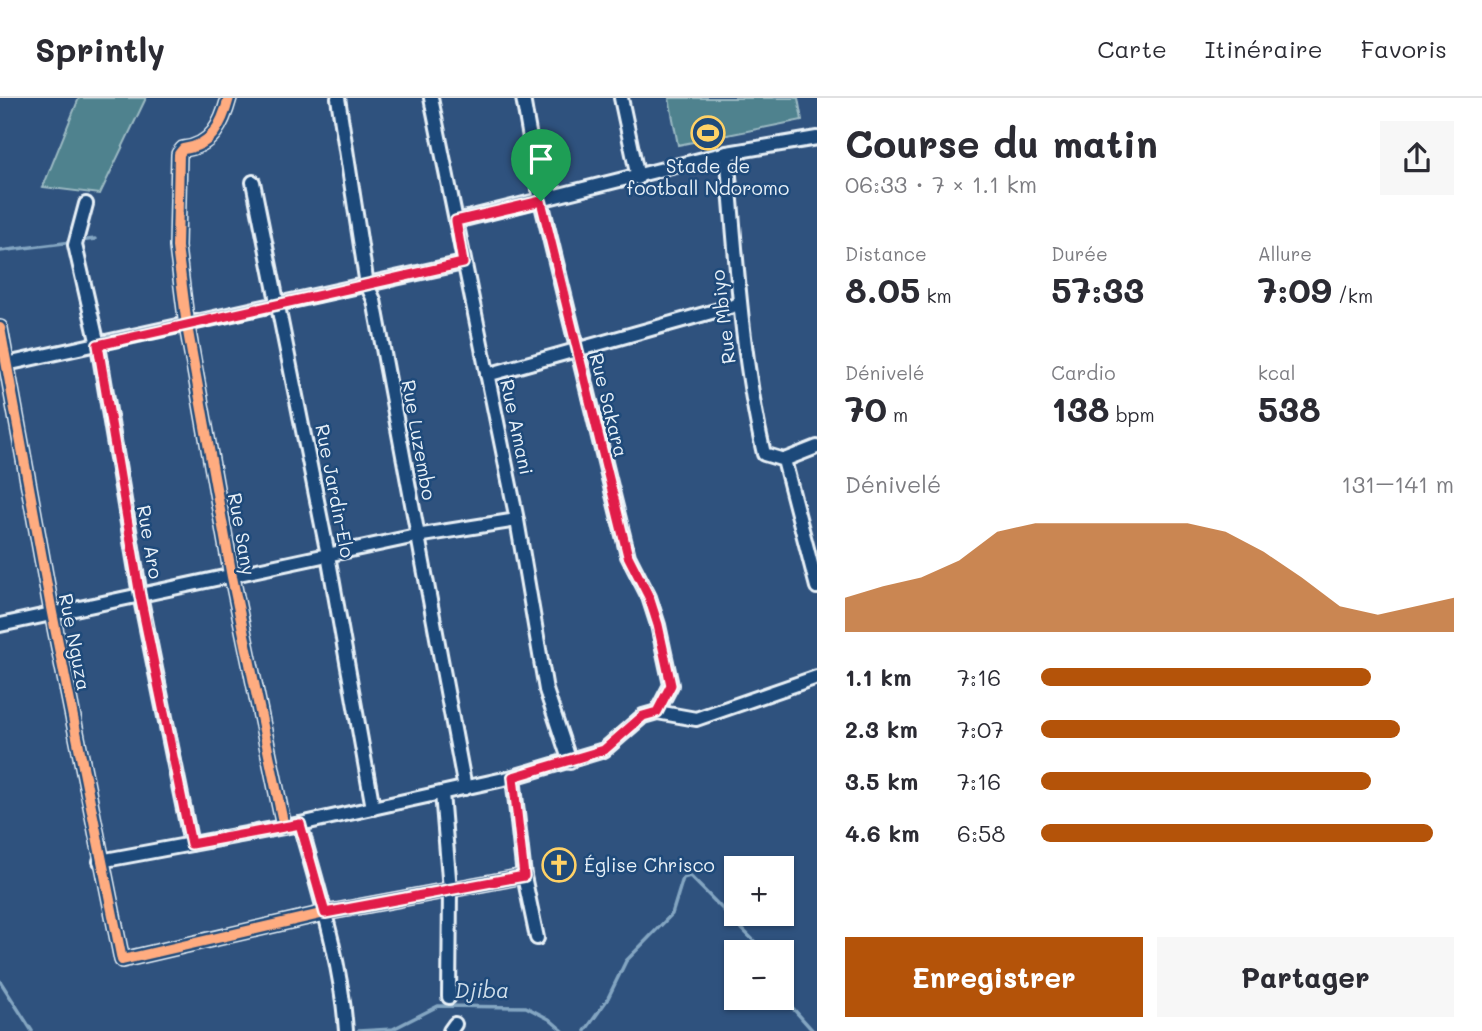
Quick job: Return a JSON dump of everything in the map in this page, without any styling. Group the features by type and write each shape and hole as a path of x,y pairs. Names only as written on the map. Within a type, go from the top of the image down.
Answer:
{"street":[{"name":"Rue Luzembo","path":"338,98 367,285 374,300 465,788"},
{"name":"Rue Amani","path":"431,98 517,520 546,690 570,762"},
{"name":"Rue Sakara","path":"523,98 541,201 628,556 649,597 658,625 671,685 657,712"},
{"path":"621,98 638,178"},
{"name":"Rue Sany","path":"229,99 215,134 198,147 183,149 179,154 177,247 187,326 232,577 284,827"},
{"path":"456,221 638,178 727,153 817,138"},
{"name":"Rue Mbiyo","path":"727,153 740,304 754,412 764,454 785,460"},
{"name":"Rue Jardin-Elo","path":"253,182 328,555 373,808"},
{"name":"Rue Aro","path":"86,204 76,239 98,345 140,596 191,844"},
{"path":"4,365 463,263"},
{"path":"487,375 740,304"},
{"name":"Rue Nguza","path":"0,328 4,365 100,861 122,960 325,913"},
{"path":"817,447 785,460 817,587"},
{"path":"0,625 416,536 517,520"},
{"path":"100,861 300,824 513,777 604,750 643,716 657,712 696,719 817,677"},
{"path":"513,777 524,876 537,938"},
{"path":"442,793 450,890 449,997"},
{"path":"300,824 325,913 345,1006 346,1030"},
{"path":"325,913 524,876"}],"green space":[{"path":"79,98 146,98 100,194 43,187"},
{"name":"Stade de football Ndoromo","path":"669,98 798,98 802,120 678,145"}],"waterway":[{"path":"80,241 95,239"},
{"path":"0,251 72,242"},
{"path":"585,1031 607,1000 626,961 672,914 683,878 690,876 753,940"},
{"name":"Djiba","path":"0,981 32,1031"},
{"name":"Djiba","path":"358,1031 393,1029 438,1006 526,1007 549,1019 563,1031"},
{"path":"794,1010 813,1031"}],"cycle path":[{"path":"229,98 223,117 214,132 201,143 183,149 179,154 177,247 187,326 232,577 284,827"},
{"path":"0,328 52,613 122,960 325,913 524,876"}],"place":[{"name":"Stade de football Ndoromo","path":"708,133"},
{"name":"Église Chrisco","path":"559,865"}],"route":[{"path":"541,201 628,556 649,597 671,685 657,712 643,716 604,750 513,777 524,876 325,913 300,824 191,844 140,596 98,345 463,263 456,221 541,201"}]}
